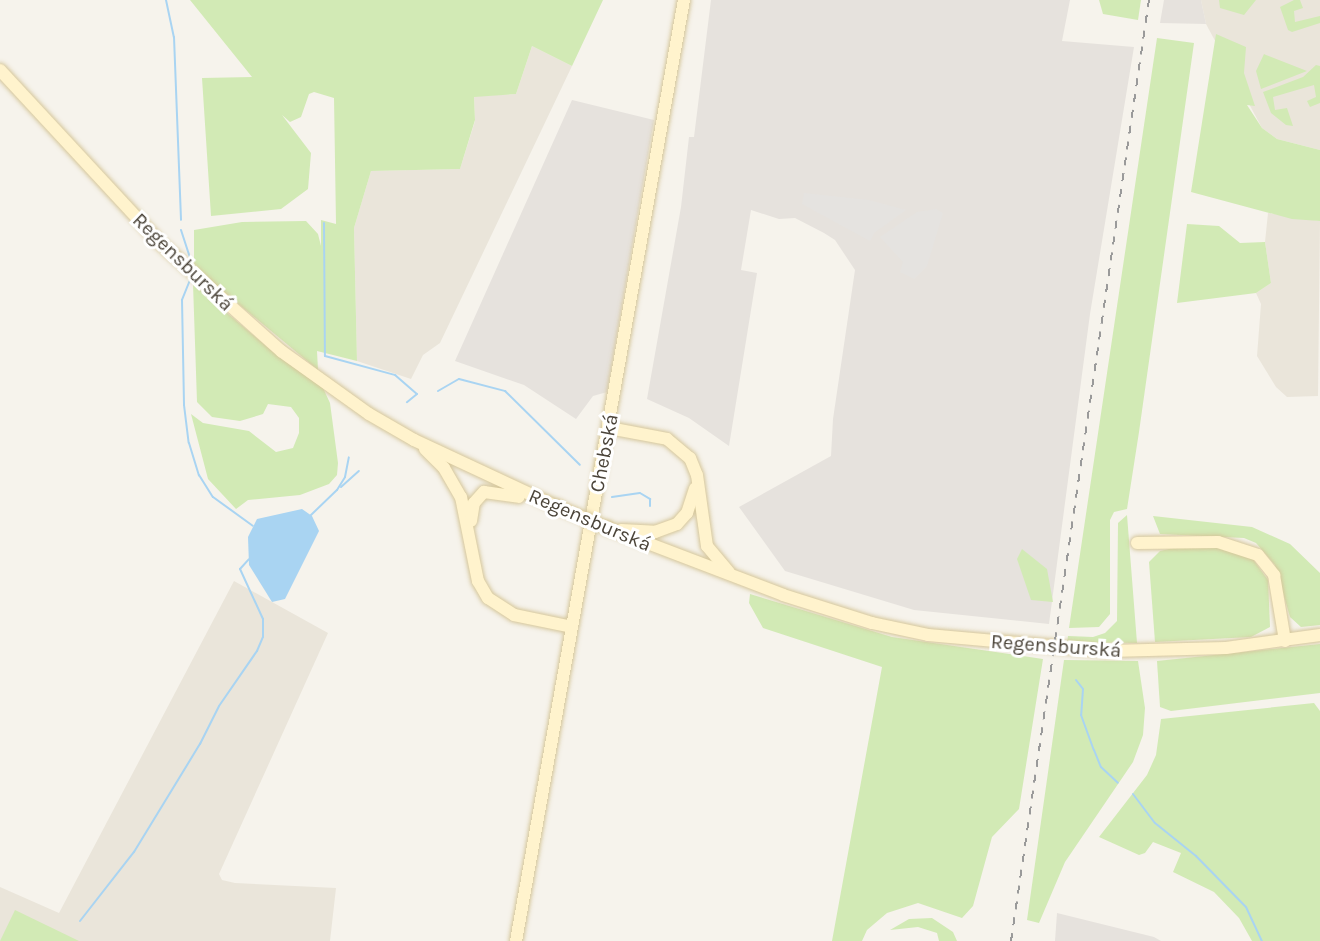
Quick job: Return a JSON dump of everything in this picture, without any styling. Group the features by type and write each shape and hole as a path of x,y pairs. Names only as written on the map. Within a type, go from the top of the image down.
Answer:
{"main road":[{"name":"Chebská","path":"516,941 684,0"},
{"name":"Regensburská","path":"0,70 148,230 225,304 307,370 428,449 544,502 754,585 883,625 1033,647 1174,650 1285,641 1320,635"},
{"path":"609,428 667,440 679,446 694,466 707,546 726,570 754,585"},
{"path":"428,449 456,485 470,531 478,580 492,603 514,615 572,627"},
{"path":"629,534 666,529 683,518 695,492 694,466"},
{"path":"470,531 474,503 484,492 499,491 544,502"},
{"path":"1137,543 1218,542 1258,555 1274,575 1285,641"}],"shaded area":[{"path":"711,0 1070,0 1062,41 1134,47 1090,314 1049,624 914,610 785,571 739,507 831,456 833,419 855,270 835,240 824,233 795,218 779,219 751,210 741,270 757,273 729,446 689,418 647,399 681,207 689,137 694,137"},
{"path":"1164,0 1201,0 1206,24 1160,23"},
{"path":"1201,0 1320,0 1320,150 1277,139 1262,128 1206,24"},
{"path":"532,46 572,66 440,343 423,355 411,379 357,361 354,228 371,171 460,169 475,121 474,96 516,94"},
{"path":"572,100 654,120 607,392 593,396 576,419 524,385 455,361"},
{"path":"804,193 869,200 906,210 874,233 870,241 802,204"},
{"path":"936,209 943,213 927,266 914,279 900,272 903,262 880,237 917,212"},
{"path":"1268,213 1320,221 1318,396 1287,397 1276,387 1257,356 1261,304 1256,293 1271,283 1265,242"},
{"path":"234,581 328,633 219,874 222,880 235,883 336,888 330,941 0,941 0,887 59,913"},
{"path":"1057,913 1154,937 1161,941 1055,941"}],"green space":[{"path":"190,0 603,0 572,66 532,46 516,94 474,97 475,120 460,169 371,171 354,228 357,361 317,351 318,370 194,267 194,230 242,222 306,221 318,234 321,246 321,220 336,224 334,98 314,92 309,94 301,117 290,122 282,115 311,153 308,189 281,209 211,216 202,78 252,77"},
{"path":"1099,0 1141,0 1138,20 1103,14"},
{"path":"1219,0 1256,0 1244,15 1220,8"},
{"path":"1294,0 1300,0 1303,8 1294,11 1295,22 1320,16 1320,23 1292,32 1288,30 1280,7"},
{"path":"1216,34 1246,47 1244,73 1255,106 1247,105 1262,128 1277,139 1320,150 1320,221 1292,219 1191,192"},
{"path":"1157,38 1194,43 1139,432 1127,509 1114,512 1110,520 1110,614 1099,627 1069,628"},
{"path":"1264,54 1307,71 1261,89 1256,71"},
{"path":"1316,65 1320,66 1320,103 1310,107 1307,101 1316,97 1314,85 1273,97 1275,110 1287,108 1293,126 1286,125 1271,113 1263,92 1303,77"},
{"path":"1187,224 1219,226 1240,243 1265,242 1271,283 1256,293 1177,303"},
{"path":"193,284 279,357 323,388 330,403 338,463 337,475 329,484 300,495 248,500 236,509 208,479 191,414 203,423 249,431 276,452 293,448 299,433 299,418 291,407 268,404 263,414 240,421 212,417 197,402"},
{"path":"1127,515 1137,643 1067,642 1068,636 1093,637 1105,633 1117,621 1118,523"},
{"path":"1153,516 1252,527 1290,544 1320,573 1320,625 1301,627 1290,617 1275,565 1256,543 1244,538 1160,534"},
{"path":"1178,547 1223,548 1252,558 1268,580 1270,627 1251,637 1155,642 1149,562 1160,551"},
{"path":"1022,549 1047,569 1053,602 1031,600 1017,559"},
{"path":"750,594 892,637 1043,659 1019,809 992,837 973,906 962,918 918,903 887,913 867,930 862,941 832,941 882,667 763,628 749,603"},
{"path":"1320,644 1320,693 1171,711 1160,707 1157,661"},
{"path":"1064,660 1138,661 1145,708 1143,735 1133,762 1065,862 1039,923 1027,920"},
{"path":"1314,703 1320,711 1320,941 1252,941 1239,918 1214,892 1173,872 1181,853 1153,842 1145,853 1139,855 1099,837 1147,775 1156,755 1161,719"},
{"path":"15,910 79,941 0,941"},
{"path":"932,918 953,932 957,941 939,941 937,933 918,927 890,930 909,919"}],"water":[{"path":"302,509 312,516 319,531 285,599 272,602 249,565 248,537 257,519"}],"waterway":[{"path":"166,0 174,37 181,220"},
{"path":"324,223 325,356 395,375 417,394 407,402"},
{"path":"181,230 193,267"},
{"path":"192,275 182,300 184,405 189,443 199,475 213,497 253,526"},
{"path":"438,391 459,379 505,391 580,465"},
{"path":"311,515 337,490 345,477 349,457"},
{"path":"341,487 359,471"},
{"path":"612,497 640,493 650,499 650,506"},
{"path":"80,921 134,852 200,744 219,706 257,651 263,637 263,619 240,569 249,559"},
{"path":"1076,680 1083,689 1081,715 1094,750 1101,767 1118,783"},
{"path":"1133,794 1155,823 1196,856 1246,907 1262,941"}],"railway":[{"path":"1011,941 1149,0"}]}
